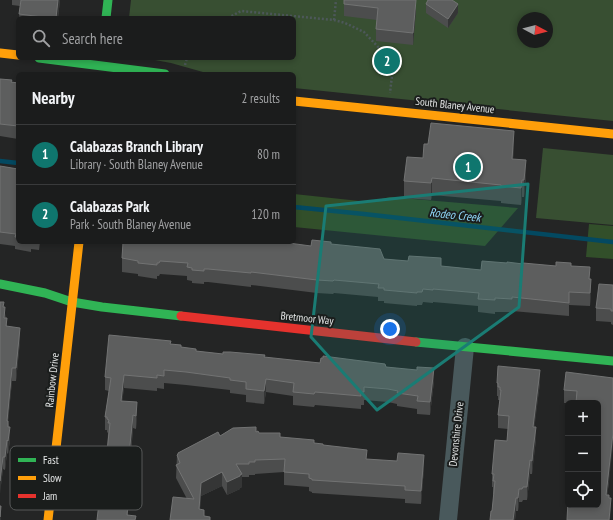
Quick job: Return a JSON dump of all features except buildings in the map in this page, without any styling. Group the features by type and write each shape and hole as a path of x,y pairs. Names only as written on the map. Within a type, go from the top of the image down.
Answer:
{"street":[{"path":"106,16 108,0"},
{"path":"0,53 16,55"},
{"path":"54,60 149,72"},
{"name":"South Blaney Avenue","path":"296,101 613,134"},
{"name":"Rainbow Drive","path":"56,446 79,244"},
{"name":"Bretmoor Way","path":"0,284 45,293 72,302 102,307 465,347 613,361"},
{"name":"Devonshire Drive","path":"448,520 465,347"},
{"name":"Rainbow Drive","path":"48,520 49,510"}],"path":[{"path":"334,20 336,0"},
{"path":"232,16 241,11 293,16"},
{"path":"296,16 334,20 356,27 364,32 380,48 393,68 390,98"},
{"path":"185,65 186,60"}],"highlighted area":[{"path":"528,184 519,307 377,410 311,337 326,206"}],"green space":[{"path":"131,0 613,0 613,121 296,88 296,72 203,72 155,60 296,60 296,16 129,16"},
{"path":"543,148 613,155 613,225 536,218"},
{"path":"296,194 369,202 390,197 518,208 485,246 296,227"},
{"path":"589,224 613,226 613,259 586,257"}],"waterway":[{"name":"Rodeo Creek","path":"0,161 16,163"},
{"name":"Rodeo Creek","path":"296,207 613,242"}],"traffic: fast":[{"path":"106,16 108,0"},
{"path":"55,60 149,72"},
{"path":"0,284 45,293 72,302 181,316"},
{"path":"416,342 613,361"}],"traffic: slow":[{"path":"0,53 16,55"},
{"path":"296,101 613,134"},
{"path":"56,446 79,244"},
{"path":"48,520 49,510"}],"traffic: jam":[{"path":"181,316 416,342"}],"place":[{"name":"Calabazas Park","path":"387,61"},
{"name":"Calabazas Branch Library","path":"468,167"}]}
